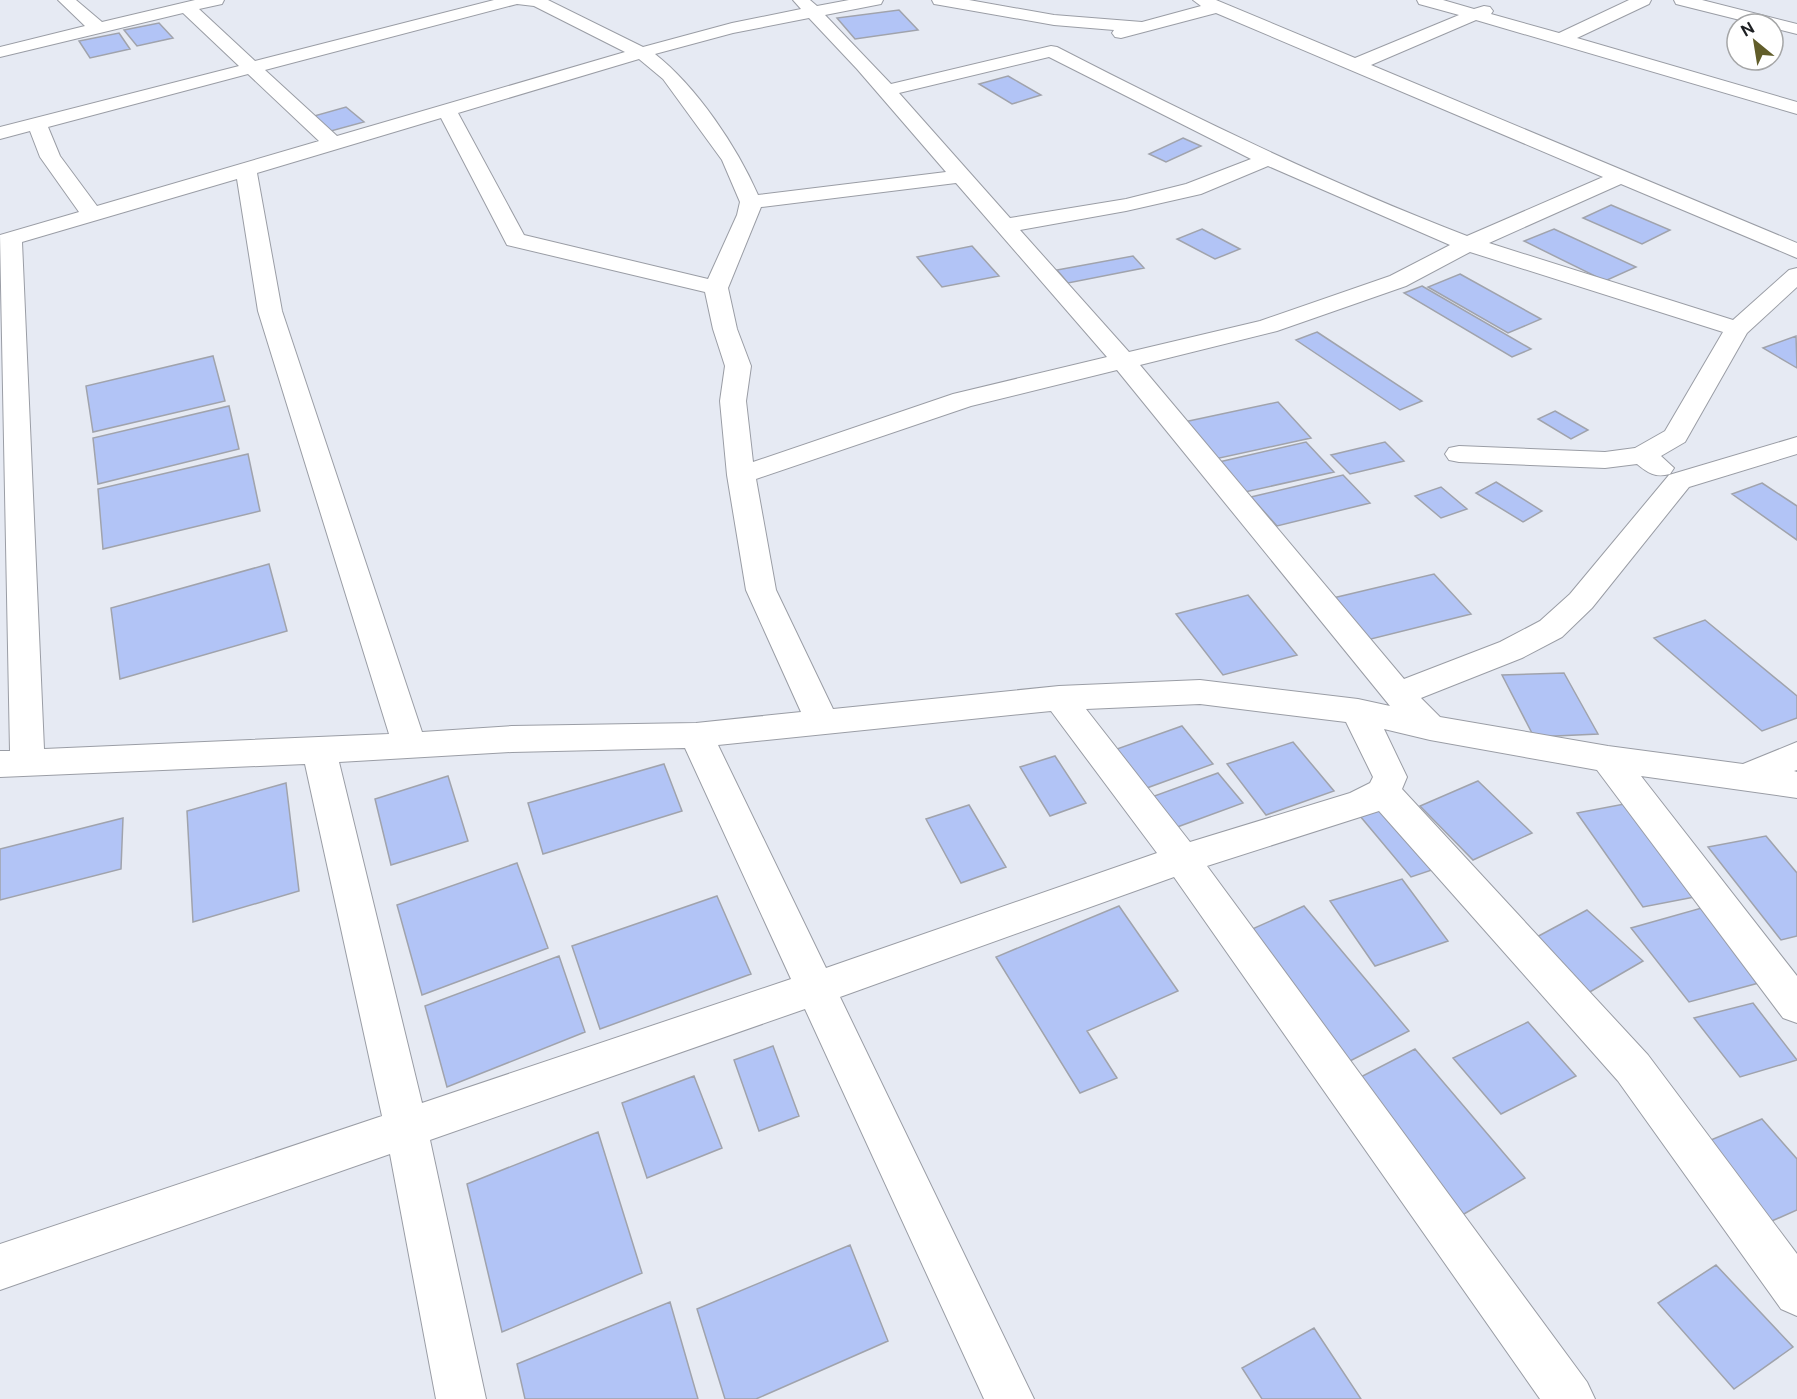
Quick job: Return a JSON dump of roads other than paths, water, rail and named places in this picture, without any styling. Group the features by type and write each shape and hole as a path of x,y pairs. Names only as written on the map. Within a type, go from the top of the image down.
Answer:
{"street":[{"path":"66,0 98,28"},
{"path":"0,52 216,0"},
{"path":"0,133 514,0"},
{"path":"519,0 537,1 642,53 670,75 732,159 751,202 737,243 716,288 725,329 738,366 733,401 741,475 760,590 822,722"},
{"path":"875,0 807,6 5,241 13,764 319,751 512,739 696,735 1059,698 1200,692 1358,711 1430,728 1608,759 1797,786"},
{"path":"940,0 1054,20 1140,27"},
{"path":"1425,0 1797,108"},
{"path":"1561,39 1643,0"},
{"path":"1682,0 1797,29"},
{"path":"1096,39 1209,4 1797,251"},
{"path":"1355,65 1498,5"},
{"path":"807,6 864,65 1124,362 1398,694 1430,728"},
{"path":"186,7 334,144"},
{"path":"886,91 1074,45"},
{"path":"1051,51 1268,159 1411,222 1468,244 1737,329"},
{"path":"447,111 516,240 716,288"},
{"path":"37,124 50,158 92,214"},
{"path":"1005,226 1126,205 1193,189 1268,159"},
{"path":"246,170 270,311 410,746"},
{"path":"751,202 962,176"},
{"path":"741,475 962,400 1268,326 1398,281 1468,244 1620,177"},
{"path":"1459,454 1605,460 1642,455 1676,436 1737,329 1797,275"},
{"path":"1398,694 1511,650 1551,629 1581,601 1679,481 1797,446"},
{"path":"1642,455 1679,481"},
{"path":"1059,698 1182,859 1570,1399"},
{"path":"0,1267 816,988 1182,859 1362,803 1383,792 1390,777 1358,711"},
{"path":"696,735 1009,1399"},
{"path":"319,751 406,1127 461,1399"},
{"path":"1744,779 1797,755"},
{"path":"1608,759 1797,1006"},
{"path":"1383,792 1633,1068 1797,1293"}]}
